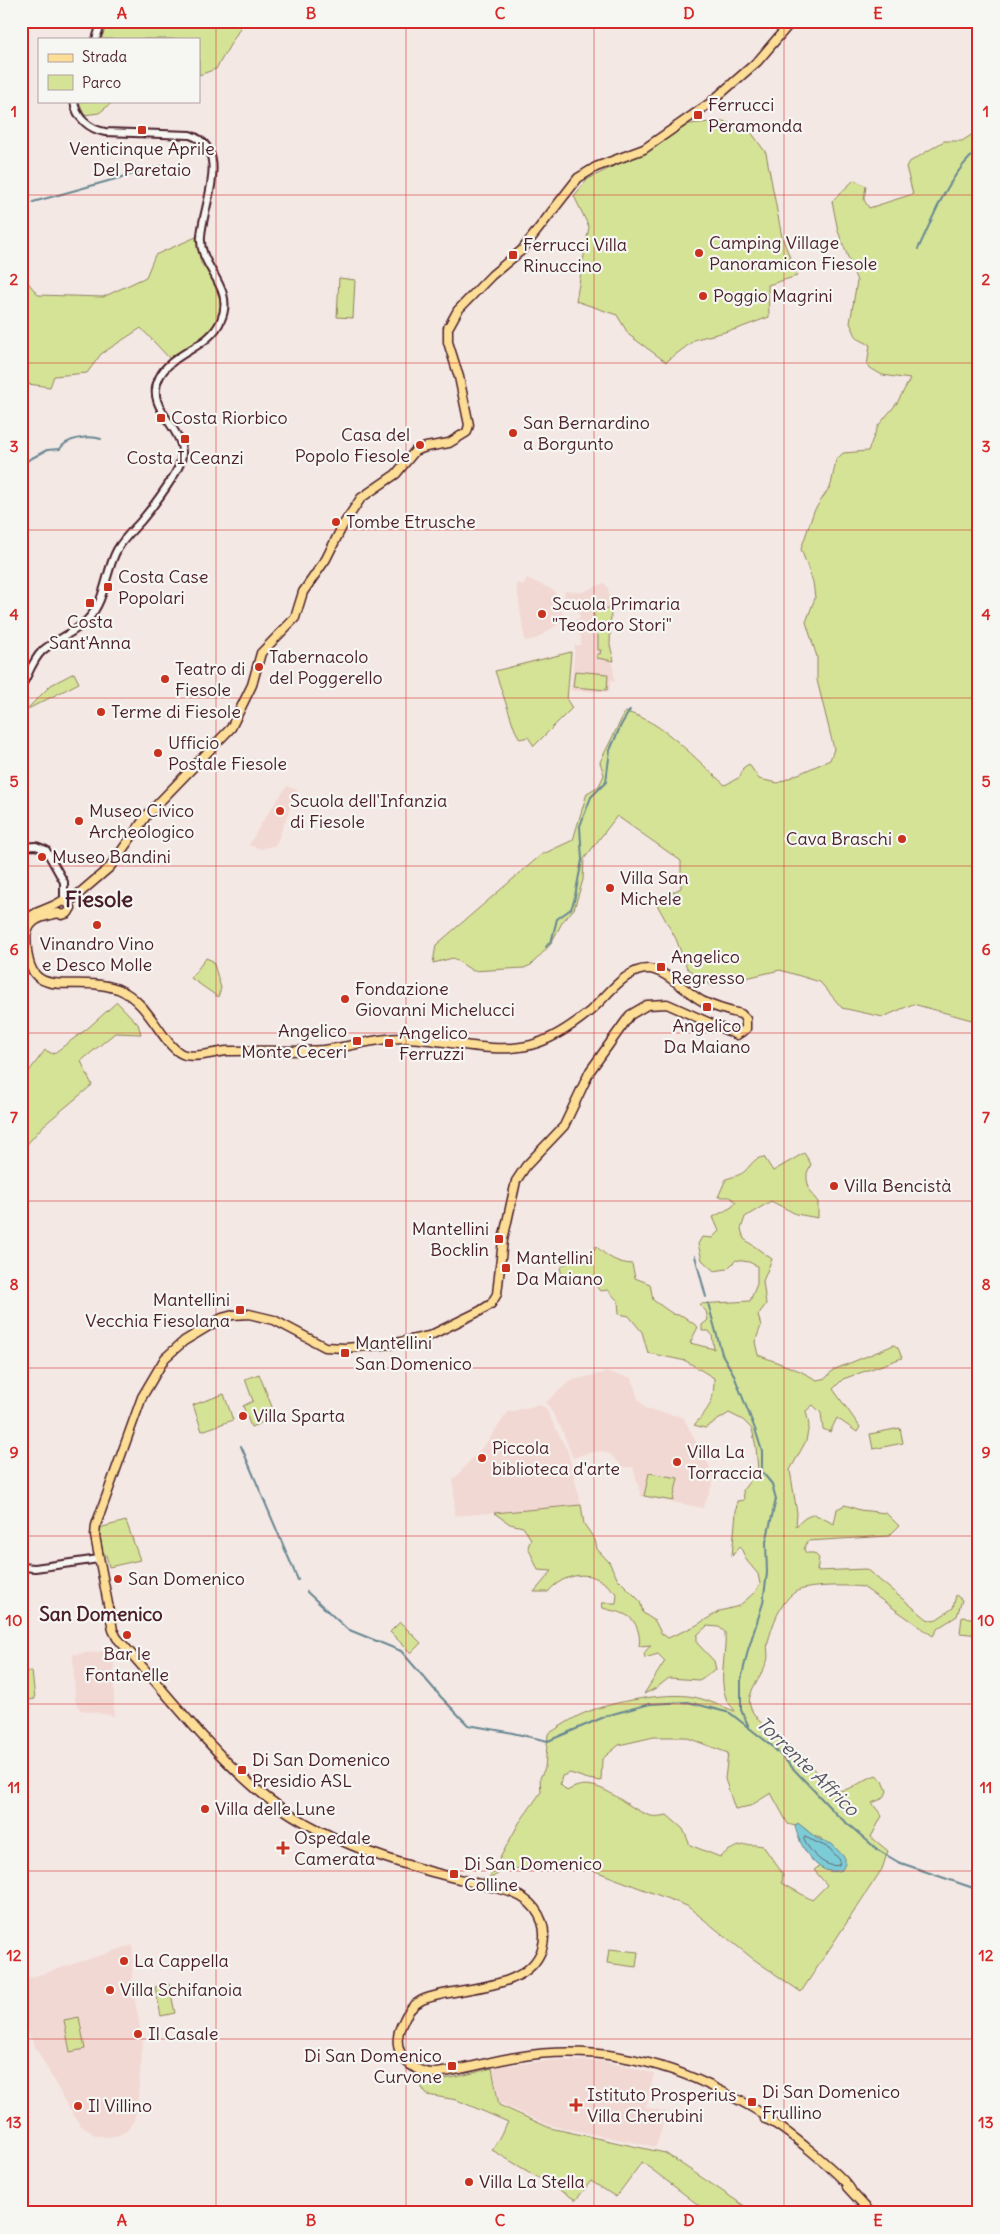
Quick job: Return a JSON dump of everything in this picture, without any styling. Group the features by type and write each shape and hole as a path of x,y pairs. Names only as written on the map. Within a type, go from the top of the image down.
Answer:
{"main road":[{"path":"58,910 60,902 66,902 104,874 126,848 147,815 231,728 253,684 256,667 264,649 295,618 303,592 326,559 343,525 361,498 399,471 415,451 449,443 467,432 468,426 459,377 448,342 448,328 458,310 472,294 519,252 578,178 596,167 644,149 712,102 758,62 792,21"},
{"path":"58,910 62,915 68,913 71,908 66,902"},
{"path":"58,910 29,917 27,920 31,966 38,977 62,985 113,988 130,995 144,1007 170,1044 186,1055 225,1051 324,1050 404,1038 498,1048 522,1047 538,1042 578,1020 631,974 650,969 665,975 702,1001 741,1014 747,1021 746,1029 737,1035 667,1004 647,1005 630,1015 590,1070 564,1126 526,1166 516,1181 502,1245 497,1294 491,1304 480,1311 416,1340 334,1348 317,1344 262,1316 233,1315 209,1324 175,1348 157,1368 142,1397 96,1525 95,1536 113,1630 120,1642 224,1758 256,1789 310,1825 336,1838 404,1865 510,1891 528,1900 535,1908 541,1920 545,1938 537,1959 529,1968 519,1976 501,1982 422,2000 407,2012 398,2032 398,2044 402,2056 410,2064 422,2071 434,2073 542,2054 588,2053 618,2056 652,2063 684,2073 769,2120 836,2174 871,2213"}],"street":[{"path":"96,38 102,21"},
{"path":"21,687 34,661 43,650 88,620 101,597 117,549 147,514 180,465 182,448 179,436 161,412 157,402 156,391 159,378 168,367 212,334 224,315 223,289 206,260 201,245 212,172 211,153 200,139 190,135 105,132 94,129 81,118 74,102"},
{"path":"21,847 36,846 46,850 64,882 66,902"},
{"path":"21,1568 99,1559"}],"shaded area":[{"name":"Scuola Primaria \"Teodoro Stori\"","path":"527,578 553,590 560,600 563,621 536,639 525,641 516,583 523,585"},
{"path":"604,583 608,588 611,608 610,645 615,682 611,680 609,692 571,691 575,645 581,645 581,637 572,624 580,617 573,602 570,603 564,596 565,591 582,592"},
{"name":"Scuola dell'Infanzia di Fiesole","path":"287,786 297,790 276,845 261,849 249,845 261,824"},
{"path":"606,1372 632,1378 638,1399 646,1409 683,1417 715,1477 703,1508 641,1496 633,1467 623,1467 611,1455 603,1451 587,1453 573,1458 562,1430 546,1402 570,1381"},
{"path":"539,1405 545,1407 568,1452 581,1505 455,1516 453,1480 487,1442 508,1412"},
{"path":"110,1651 114,1653 114,1716 81,1710 75,1700 73,1654"},
{"path":"133,1945 132,1985 143,2043 137,2106 134,2120 127,2131 108,2137 95,2135 80,2125 67,2105 21,2020 21,1971 26,1979"},
{"name":"Istituto Prosperius Villa Cherubini","path":"555,2060 602,2061 654,2073 646,2107 666,2112 656,2147 548,2125 500,2103 493,2067"}],"green space":[{"path":"102,21 242,21 243,23 216,69 200,75 200,38 101,38 105,29"},
{"path":"79,102 113,102 99,113 84,115"},
{"path":"723,121 751,132 766,153 782,237 797,276 768,285 769,317 737,329 696,339 666,362 629,335 617,315 576,301 589,227 574,196 588,179 644,151 689,124"},
{"path":"979,130 979,1022 913,1004 883,1017 842,1008 820,982 780,970 712,986 687,968 676,939 655,901 681,888 681,861 617,816 584,859 583,880 574,909 563,921 550,945 531,965 524,968 473,971 453,958 433,963 436,945 541,855 573,840 587,793 599,786 604,775 600,762 625,712 652,723 665,732 725,785 740,777 743,768 749,764 759,779 778,783 830,760 834,749 817,680 817,657 806,622 815,598 813,582 801,549 814,511 831,485 836,460 843,453 868,451 878,426 897,403 910,379 882,375 867,366 870,345 857,338 850,323 857,281 838,231 832,201 854,180 866,186 864,200 869,208 913,194 906,167 908,163 944,141 962,141"},
{"path":"196,237 201,263 218,286 221,311 210,333 171,360 141,328 101,354 87,373 54,376 50,387 21,383 21,280 26,280 38,295 103,297 146,277 155,255"},
{"path":"339,278 355,280 353,318 337,317"},
{"path":"611,608 610,645 614,661 597,658 597,654 600,654 601,650 598,650 598,637 593,611"},
{"path":"571,652 567,700 572,708 534,746 528,737 520,739 515,730 495,671"},
{"path":"575,671 608,674 607,690 573,687"},
{"path":"74,673 79,683 26,710 51,685"},
{"path":"206,958 213,961 221,988 218,997 191,978"},
{"path":"117,1002 138,1024 141,1034 115,1033 81,1061 92,1085 44,1125 21,1151 21,1082 45,1050 53,1054 88,1028"},
{"path":"804,1153 811,1164 807,1173 807,1180 810,1192 818,1202 818,1218 796,1214 771,1201 745,1217 741,1229 744,1239 772,1259 763,1281 766,1304 758,1315 761,1326 755,1342 758,1355 800,1371 817,1380 826,1378 833,1370 894,1345 898,1348 902,1358 843,1379 833,1389 860,1427 857,1432 837,1418 830,1432 823,1429 821,1413 813,1405 806,1411 809,1425 806,1441 790,1470 797,1513 796,1526 805,1518 814,1514 834,1524 837,1509 845,1505 860,1510 886,1513 899,1526 889,1536 808,1541 804,1549 806,1553 814,1553 819,1558 817,1571 866,1569 927,1619 934,1621 953,1608 956,1595 962,1600 957,1616 938,1628 933,1636 863,1587 857,1586 818,1587 795,1592 785,1602 774,1622 768,1645 767,1661 750,1696 749,1701 753,1713 764,1726 803,1758 833,1791 851,1788 876,1775 883,1781 887,1791 884,1798 872,1803 882,1816 871,1837 888,1851 882,1869 801,1992 752,1958 687,1906 574,1863 504,1870 488,1880 519,1823 541,1792 540,1778 545,1768 548,1734 589,1711 617,1703 662,1696 694,1697 735,1711 727,1700 724,1690 725,1632 719,1627 707,1626 697,1635 697,1643 714,1661 716,1670 699,1680 669,1678 644,1694 665,1661 658,1654 645,1658 644,1653 651,1645 639,1646 639,1633 630,1617 603,1608 602,1603 616,1603 617,1594 601,1580 585,1575 564,1579 548,1592 534,1592 552,1571 538,1570 528,1547 531,1539 523,1527 510,1524 494,1513 581,1505 584,1524 595,1540 597,1549 609,1562 617,1578 640,1601 643,1613 655,1621 661,1633 668,1638 695,1626 720,1611 739,1606 755,1592 760,1584 758,1574 747,1561 740,1546 732,1556 737,1501 744,1500 743,1490 758,1470 752,1429 743,1420 729,1413 705,1428 694,1425 710,1404 714,1378 686,1361 648,1353 642,1332 629,1316 619,1314 618,1301 608,1290 600,1291 592,1283 584,1279 575,1277 563,1278 560,1268 573,1258 589,1260 596,1246 613,1259 632,1264 635,1278 650,1284 653,1300 673,1314 683,1316 698,1327 690,1343 714,1349 712,1335 709,1331 702,1331 702,1325 708,1320 706,1311 699,1304 750,1301 757,1284 757,1266 749,1262 736,1260 727,1269 714,1271 702,1260 698,1244 702,1237 712,1238 719,1231 713,1217 732,1207 736,1202 730,1197 718,1197 726,1179 741,1174 755,1160 764,1157 773,1171","holes":["654,1737 685,1737 728,1753 725,1779 735,1809 750,1806 771,1793 788,1824 802,1826 814,1836 821,1838 829,1871 820,1866 814,1870 827,1885 812,1900 782,1883 783,1874 763,1846 740,1846 720,1857 690,1845 683,1829 667,1815 651,1816 641,1812 600,1788 589,1785 578,1786 567,1791 560,1784 562,1776 570,1773 601,1781 602,1759 619,1745"]},
{"path":"259,1374 276,1417 251,1427 243,1406 253,1401 245,1379"},
{"path":"224,1394 233,1420 202,1431 193,1405"},
{"path":"900,1428 903,1443 873,1449 870,1434"},
{"path":"649,1473 678,1478 673,1501 644,1496"},
{"path":"126,1521 140,1560 109,1567 106,1555 102,1551 99,1528"},
{"path":"962,1617 979,1619 979,1635 960,1633"},
{"path":"400,1622 421,1643 411,1653 390,1632"},
{"path":"32,1671 35,1699 23,1701 21,1672"},
{"path":"609,1949 638,1952 636,1967 607,1963"},
{"path":"169,1984 175,2013 161,2016 155,1987"},
{"path":"79,2017 85,2049 70,2052 64,2020"},
{"path":"492,2068 499,2105 550,2128 665,2153 755,2213 709,2213 642,2162 616,2197 591,2181 576,2200 492,2150 508,2122 457,2100 427,2095 416,2079 445,2079"}],"water":[{"path":"798,1823 816,1838 832,1844 845,1858 842,1870 825,1870 817,1865 805,1851 797,1834 795,1826"}],"waterway":[{"path":"21,26 30,21"},
{"path":"918,249 943,196 968,159 979,149"},
{"path":"33,202 162,166"},
{"path":"21,208 26,205"},
{"path":"21,464 47,450 60,449 67,442 73,440 85,438 101,439"},
{"path":"546,947 552,939 557,919 571,909 574,901 582,860 580,826 591,797 606,782 610,750 630,710"},
{"path":"695,1256 706,1297"},
{"path":"708,1303 722,1354 733,1373 755,1429 762,1451 762,1472 772,1484 776,1499 766,1542 767,1573 763,1603 748,1650 741,1680 741,1710 748,1725"},
{"name":"Torrente Affrico","path":"241,1446 298,1580"},
{"name":"Torrente Affrico","path":"307,1592 347,1629 401,1651 468,1725 548,1741 609,1715 650,1704 688,1702 730,1713 771,1745 836,1814 878,1850 898,1862 979,1890"}],"place":[{"name":"Ferrucci Peramonda","path":"698,115"},
{"name":"Venticinque Aprile Del Paretaio","path":"142,130"},
{"name":"Camping Village Panoramicon Fiesole","path":"699,253"},
{"name":"Ferrucci Villa Rinuccino","path":"513,255"},
{"name":"Poggio Magrini","path":"703,296"},
{"name":"Costa Riorbico","path":"161,418"},
{"name":"San Bernardino a Borgunto","path":"513,433"},
{"name":"Costa I Ceanzi","path":"185,439"},
{"name":"Casa del Popolo Fiesole","path":"420,445"},
{"name":"Tombe Etrusche","path":"336,522"},
{"name":"Costa Case Popolari","path":"108,587"},
{"name":"Costa Sant'Anna","path":"90,603"},
{"name":"Scuola Primaria \"Teodoro Stori\"","path":"542,614"},
{"name":"Tabernacolo del Poggerello","path":"259,667"},
{"name":"Teatro di Fiesole","path":"165,679"},
{"name":"Terme di Fiesole","path":"101,712"},
{"name":"Ufficio Postale Fiesole","path":"158,753"},
{"name":"Scuola dell'Infanzia di Fiesole","path":"280,811"},
{"name":"Museo Civico Archeologico","path":"79,821"},
{"name":"Cava Braschi","path":"902,839"},
{"name":"Museo Bandini","path":"42,857"},
{"name":"Villa San Michele","path":"610,888"},
{"name":"Vinandro Vino e Desco Molle","path":"97,925"},
{"name":"Angelico Regresso","path":"661,967"},
{"name":"Fondazione Giovanni Michelucci","path":"345,999"},
{"name":"Angelico Da Maiano","path":"707,1007"},
{"name":"Angelico Monte Ceceri","path":"357,1041"},
{"name":"Angelico Ferruzzi","path":"389,1043"},
{"name":"Villa Bencistà","path":"834,1186"},
{"name":"Mantellini Bocklin","path":"499,1239"},
{"name":"Mantellini Da Maiano","path":"506,1268"},
{"name":"Mantellini Vecchia Fiesolana","path":"240,1310"},
{"name":"Mantellini San Domenico","path":"345,1353"},
{"name":"Villa Sparta","path":"243,1416"},
{"name":"Piccola biblioteca d'arte","path":"482,1458"},
{"name":"Villa La Torraccia","path":"677,1462"},
{"name":"San Domenico","path":"118,1579"},
{"name":"Bar le Fontanelle","path":"127,1635"},
{"name":"Di San Domenico Presidio ASL","path":"242,1770"},
{"name":"Villa delle Lune","path":"205,1809"},
{"name":"Ospedale Camerata","path":"283,1848"},
{"name":"Di San Domenico Colline","path":"454,1874"},
{"name":"La Cappella","path":"124,1961"},
{"name":"Villa Schifanoia","path":"110,1990"},
{"name":"Il Casale","path":"138,2034"},
{"name":"Di San Domenico Curvone","path":"452,2066"},
{"name":"Di San Domenico Frullino","path":"752,2102"},
{"name":"Istituto Prosperius Villa Cherubini","path":"576,2105"},
{"name":"Il Villino","path":"78,2106"},
{"name":"Villa La Stella","path":"469,2182"}],"district":[{"name":"Fiesole","path":"99,899"},
{"name":"San Domenico","path":"101,1614"}]}
